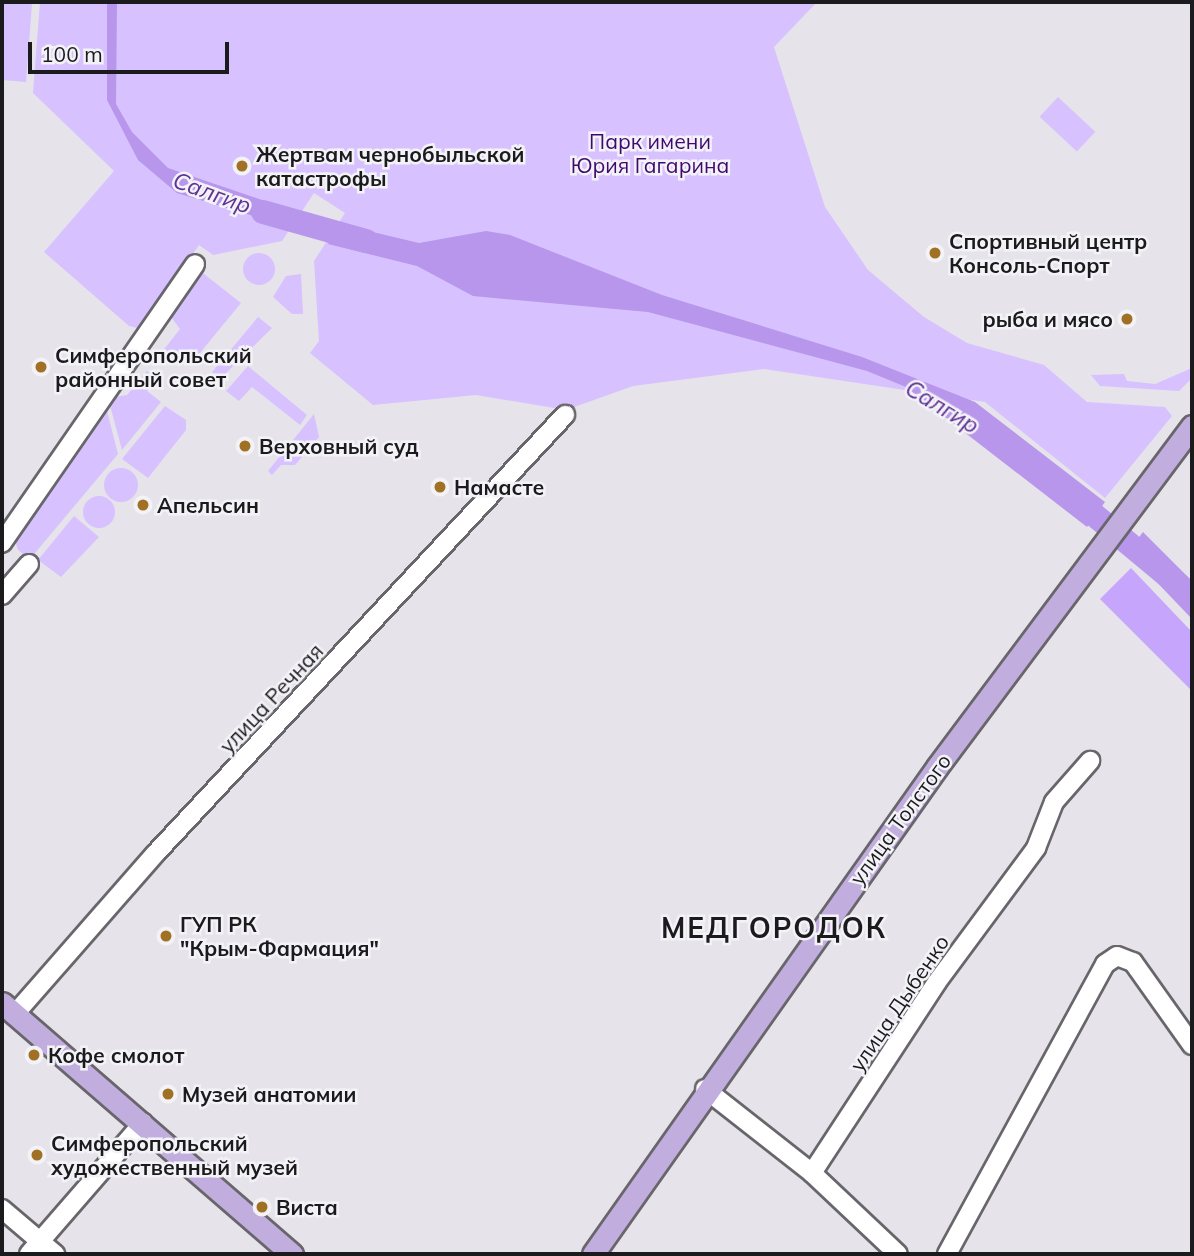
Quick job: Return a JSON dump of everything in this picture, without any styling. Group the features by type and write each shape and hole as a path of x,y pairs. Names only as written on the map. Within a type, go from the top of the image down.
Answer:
{"main road":[{"name":"улица Толстого","path":"593,1254 705,1089 1192,426"},
{"path":"8,1009 292,1254"}],"street":[{"path":"2,543 195,264"},
{"name":"улица Речная","path":"8,1009 565,415"},
{"path":"2,596 29,564"},
{"name":"улица Дыбенко","path":"812,1173 937,982 1036,848 1054,802 1090,761"},
{"path":"947,1254 1105,964 1117,956 1133,962 1192,1045"},
{"path":"705,1089 812,1173 898,1254"},
{"path":"35,1248 143,1123"},
{"path":"2,1209 35,1248 55,1254"}],"green space":[{"path":"2,2 32,4 26,82 2,80"},
{"name":"Парк имени Юрия Гагарина","path":"40,2 817,2 774,47 825,207 868,270 924,317 967,343 1044,365 1087,402 1165,407 1172,416 1105,498 985,402 764,369 633,386 566,410 476,395 373,405 310,353 319,341 314,261 345,213 314,193 282,241 213,255 199,245 142,329 129,326 44,252 114,171 33,93"},
{"path":"1058,97 1095,132 1077,152 1040,117"},
{"path":"259,253 271,257 275,269 271,281 259,285 247,281 243,269 247,257"},
{"path":"199,270 241,303 195,359 183,350 172,360 162,352 180,329 168,313"},
{"path":"301,274 303,314 292,314 273,297 286,276"},
{"path":"258,317 272,328 220,379 212,372"},
{"path":"248,366 307,415 300,425 252,387 239,401 226,391"},
{"path":"1192,368 1192,378 1179,391 1100,386 1091,375 1124,374 1127,381 1155,384"},
{"path":"147,371 157,379 147,391 161,402 122,450 108,398 127,395"},
{"path":"105,403 118,454 30,559 18,550 14,537"},
{"path":"165,406 186,420 186,430 148,478 122,459"},
{"path":"314,414 319,437 295,465 281,465 272,475 268,471"},
{"path":"121,468 133,473 138,485 133,497 121,502 109,497 104,485 109,473"},
{"path":"99,496 110,501 115,512 110,523 99,528 88,523 83,512 88,501"},
{"path":"74,516 99,537 61,577 38,560"}],"shaded area":[{"path":"1131,568 1192,632 1192,691 1100,599"}],"water":[{"path":"107,2 117,2 116,104 132,132 168,168 300,213 290,227 177,193 138,160 107,100"},
{"path":"339,224 419,243 486,231 510,235 662,295 862,357 975,402 1105,502 1087,527 906,387 867,371 648,312 473,296 417,266 328,244"},
{"path":"1143,532 1192,581 1192,619 1128,552"}],"waterway":[{"name":"Салгир","path":"263,212 366,241"},
{"name":"Салгир","path":"1069,494 1192,596"}],"place":[{"name":"Жертвам чернобыльской катастрофы","path":"242,166"},
{"name":"Спортивный центр Консоль-Спорт","path":"935,253"},
{"name":"рыба и мясо","path":"1127,319"},
{"name":"Симферопольский районный совет","path":"41,367"},
{"name":"Верховный суд","path":"245,446"},
{"name":"Намасте","path":"440,487"},
{"name":"Апельсин","path":"143,505"},
{"name":"ГУП РК \"Крым-Фармация\"","path":"166,936"},
{"name":"Кофе смолот","path":"34,1055"},
{"name":"Музей анатомии","path":"168,1094"},
{"name":"Симферопольский художественный музей","path":"37,1155"},
{"name":"Виста","path":"262,1207"}],"district":[{"name":"МЕДГОРОДОК","path":"774,928"}]}
